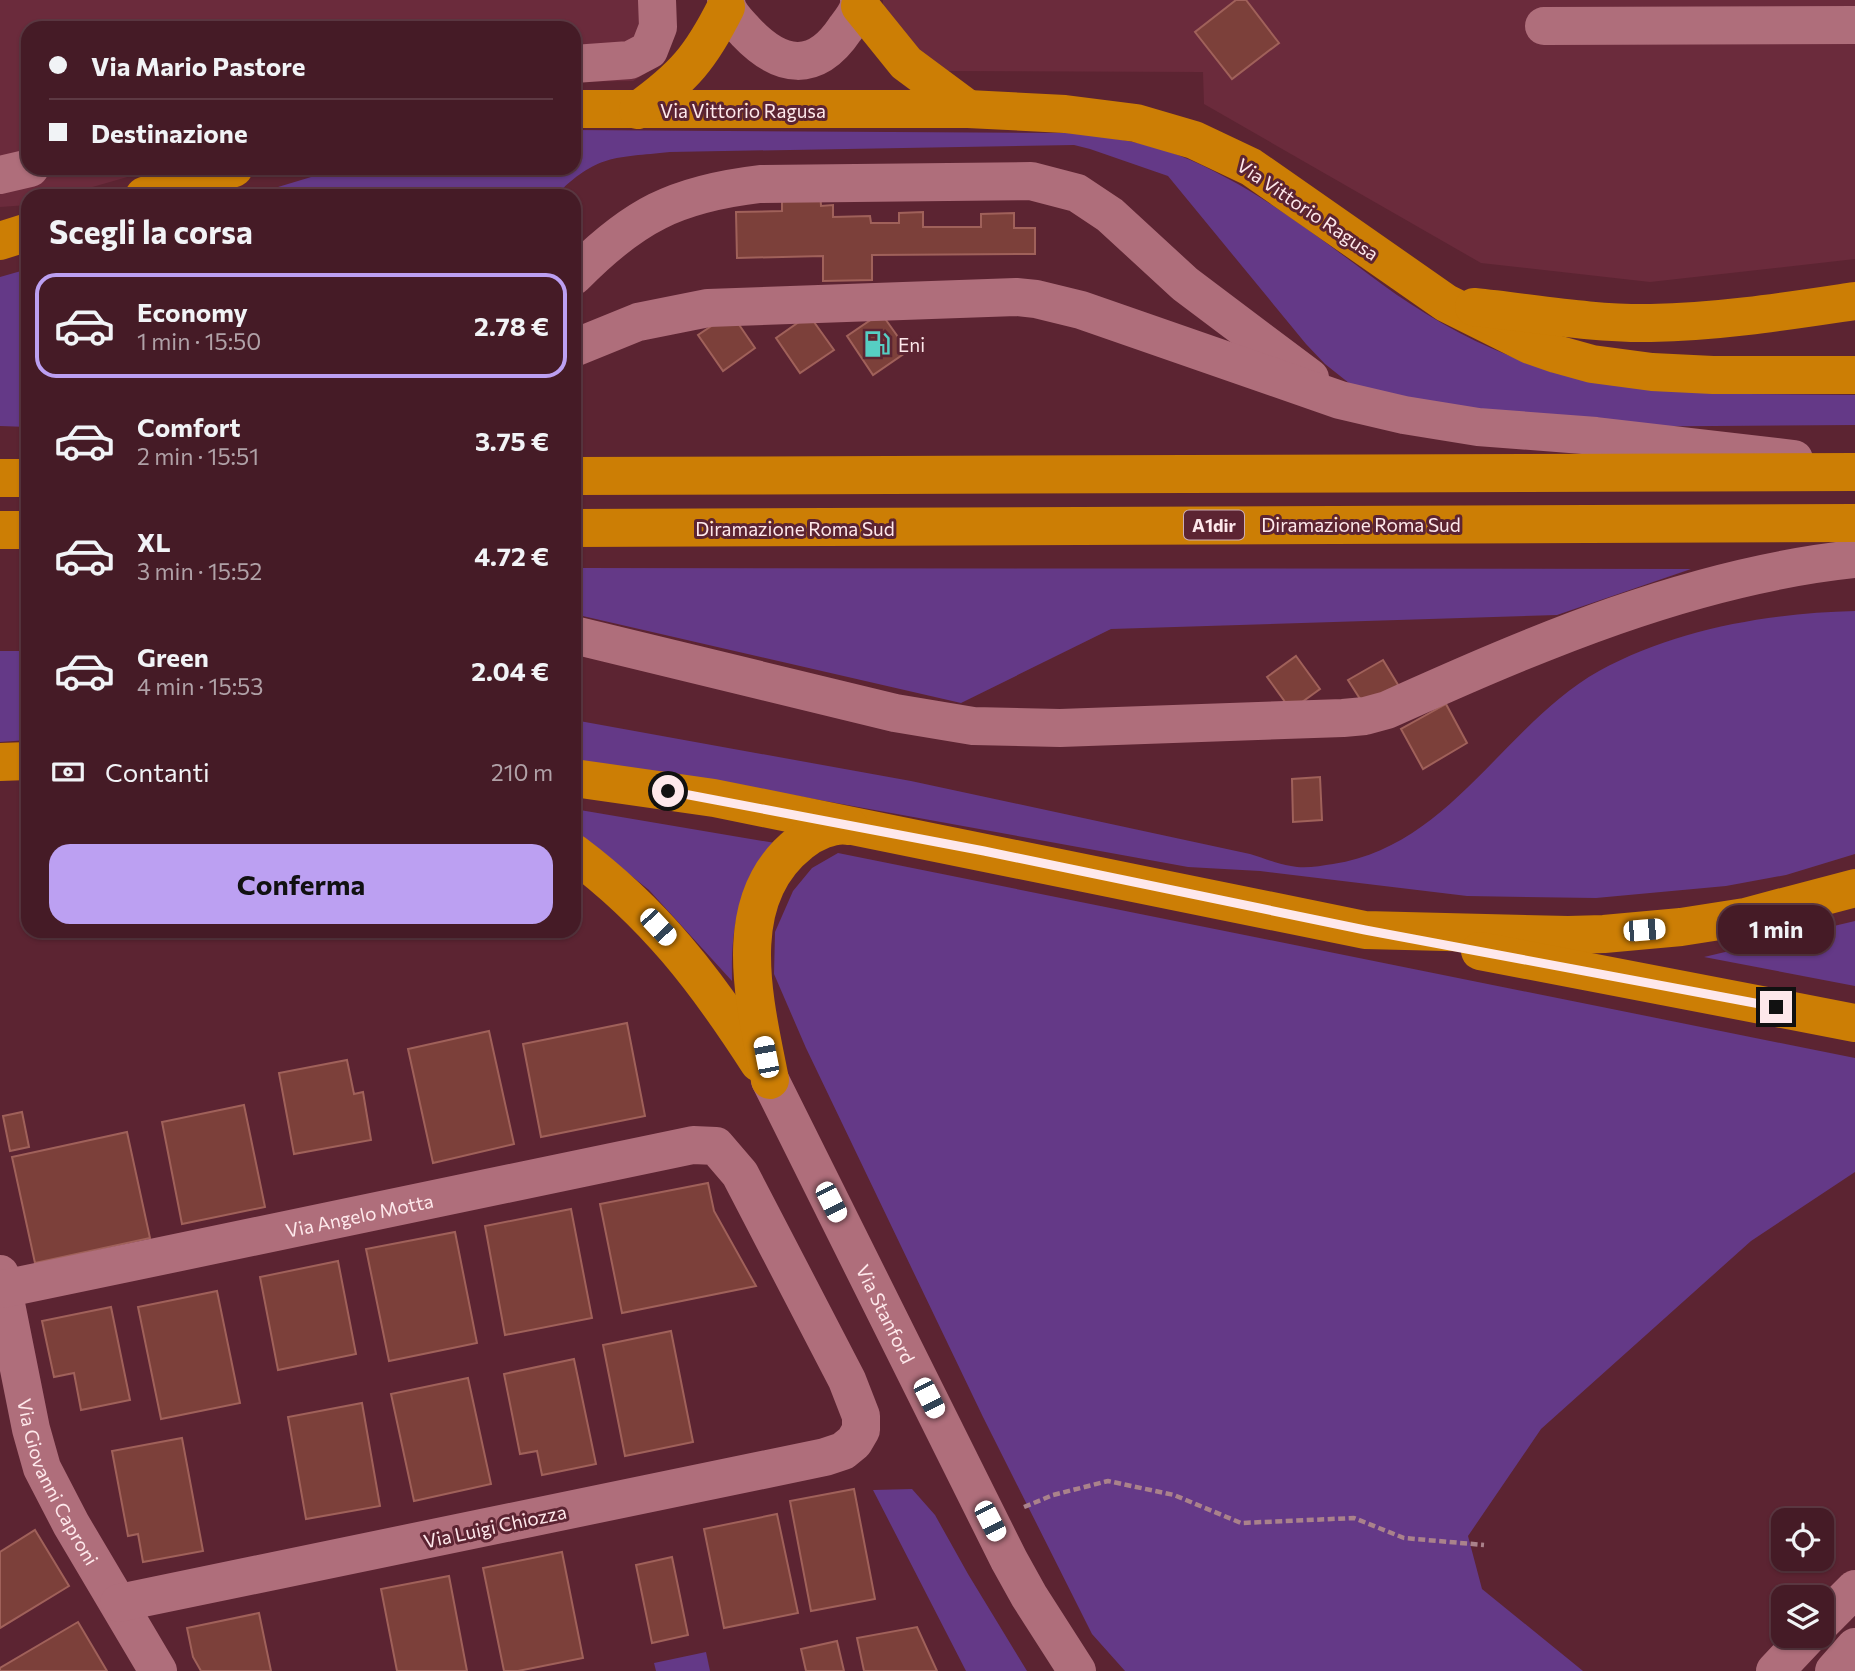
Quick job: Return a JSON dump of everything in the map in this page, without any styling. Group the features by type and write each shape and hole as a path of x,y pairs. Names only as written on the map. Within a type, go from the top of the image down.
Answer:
{"highway":[{"path":"638,110 668,88 691,66 711,38 726,3"},
{"path":"860,3 881,34 906,63 968,109"},
{"name":"Via Vittorio Ragusa","path":"581,109 968,109 1065,114 1136,123 1211,146 1272,180 1314,213 1446,303 1530,345 1592,364 1652,372 1855,375"},
{"path":"166,189 212,175"},
{"path":"1446,303 1573,319 1651,323 1855,301"},
{"path":"581,476 1855,472"},
{"path":"0,478 21,478"},
{"name":"Diramazione Roma Sud","path":"581,528 1855,523"},
{"path":"0,530 21,530"},
{"path":"0,762 21,761"},
{"path":"581,779 703,796 1365,930 1855,1023"},
{"path":"770,1080 757,1011 752,951 756,914 769,878 798,845 832,828 842,825 898,835"},
{"path":"581,859 643,911 676,945 724,1007 770,1080"},
{"path":"1365,930 1604,934 1681,927 1745,917 1855,888"}],"street":[{"path":"581,64 630,60 649,50 658,27 657,0"},
{"path":"726,3 764,50 780,59 793,61 809,60 824,53 840,38 860,3"},
{"path":"1544,26 1855,25"},
{"path":"0,176 21,170"},
{"path":"581,269 606,244 643,218 682,199 731,188 760,184 1031,181 1077,193 1098,205 1185,284 1340,400"},
{"path":"581,345 638,323 708,308 1016,297 1081,310 1340,400 1457,425 1595,436 1855,466"},
{"path":"0,472 21,470"},
{"path":"0,539 21,540"},
{"path":"581,637 895,713 973,726 1060,728 1343,718 1387,710 1624,612 1741,578 1815,563 1855,559"},
{"name":"Via Stanford","path":"770,1080 1029,1596 1077,1665"},
{"name":"Via Angelo Motta","path":"2,1281 693,1145 716,1146 740,1174 847,1380 861,1416 861,1430"},
{"name":"Via Giovanni Caproni","path":"2,1281 31,1429 42,1468 71,1524 158,1671"},
{"name":"Via Luigi Chiozza","path":"119,1603 825,1457 843,1451 854,1442 861,1430"},
{"path":"1834,1610 1855,1589"},
{"path":"1834,1671 1855,1647"},
{"path":"1775,1671 1797,1648"}],"path":[{"path":"990,1521 1053,1496 1108,1481 1174,1495 1241,1523 1354,1518 1404,1538 1484,1545"}],"shaded area":[{"path":"0,0 673,0 656,67 633,81 581,82 581,21 21,21 21,175 134,175 86,189 21,189 21,206 0,207"},
{"path":"883,0 1855,0 1855,259 1650,282 1481,263 1204,104 1203,72 937,71 883,17"},
{"path":"581,130 1069,133 1138,143 1178,155 1237,183 1292,218 1397,295 1444,325 1494,350 1529,363 1748,394 1855,395 1855,425 1580,427 1359,391 1325,364 1306,344 1168,176 1074,145 670,152 620,157 607,160 581,174"},
{"path":"318,175 579,175 562,189 271,189"},
{"path":"21,271 21,427 0,426 0,277"},
{"path":"581,568 1691,569 1557,615 1111,629 961,703 581,616"},
{"path":"1855,611 1855,854 1786,875 1726,886 1596,898 1467,896 1260,871 1188,867 792,795 581,764 581,721 911,781 1250,854 1286,865 1317,866 1374,853 1411,834 1444,809 1565,694 1599,671 1628,656 1659,644 1723,626 1822,612"},
{"path":"0,651 21,651 21,740 0,742"},
{"path":"581,810 775,843 753,878 740,908 733,940 732,981 649,890 581,836"},
{"path":"838,853 1855,1058 1855,1172 1751,1241 1541,1429 1468,1536 1482,1589 1583,1671 1125,1671 1092,1634 983,1417 806,1048 774,974 775,932 793,891 812,868"},
{"path":"1855,921 1855,986 1704,957"},
{"path":"912,1489 935,1515 1027,1671 966,1671 873,1490"},
{"path":"706,1652 710,1671 656,1671 654,1663"}],"building":[{"path":"1236,0 1246,0 1279,43 1232,79 1195,32"},
{"path":"820,189 821,206 833,205 833,217 870,216 871,223 899,223 899,213 923,212 923,227 981,227 981,214 1014,213 1014,228 1035,228 1035,254 872,255 872,280 823,281 823,256 737,258 736,212 782,211 782,190"},
{"path":"731,313 755,348 723,371 698,335"},
{"name":"Eni","path":"881,313 908,351 873,375 847,336"},
{"path":"809,315 834,350 800,373 776,338"},
{"path":"1296,656 1320,689 1291,710 1267,677"},
{"path":"1383,660 1403,693 1369,713 1348,680"},
{"path":"1446,704 1467,743 1423,769 1401,729"},
{"path":"1320,777 1322,820 1293,822 1292,779"},
{"path":"627,1023 645,1116 541,1137 523,1044"},
{"path":"489,1031 514,1144 433,1163 408,1049"},
{"path":"347,1060 354,1094 363,1092 371,1140 294,1154 279,1073"},
{"path":"244,1105 265,1207 182,1224 162,1122"},
{"path":"22,1112 29,1147 10,1151 3,1116"},
{"path":"127,1132 150,1238 35,1263 12,1157"},
{"path":"708,1183 714,1211 756,1286 622,1313 600,1204"},
{"path":"571,1209 592,1318 505,1335 485,1226"},
{"path":"455,1232 477,1343 389,1361 366,1249"},
{"path":"338,1261 356,1354 278,1370 260,1277"},
{"path":"217,1291 240,1403 161,1419 138,1307"},
{"path":"111,1307 130,1400 81,1410 74,1373 54,1377 42,1321"},
{"path":"671,1331 693,1442 625,1456 603,1345"},
{"path":"574,1359 596,1464 542,1475 537,1451 520,1454 504,1374"},
{"path":"468,1378 491,1484 414,1501 391,1394"},
{"path":"362,1403 380,1506 306,1519 288,1417"},
{"path":"182,1438 203,1551 143,1562 138,1534 128,1536 112,1451"},
{"path":"854,1489 875,1599 811,1611 790,1501"},
{"path":"777,1514 798,1613 724,1628 704,1529"},
{"path":"35,1530 69,1586 0,1628 0,1552"},
{"path":"562,1552 583,1658 518,1671 504,1671 483,1568"},
{"path":"672,1557 688,1635 652,1643 636,1565"},
{"path":"449,1576 467,1671 397,1671 381,1589"},
{"path":"259,1613 271,1671 201,1671 193,1657 187,1628"},
{"path":"78,1622 107,1671 0,1671 0,1668"},
{"path":"917,1627 937,1671 864,1671 857,1638"},
{"path":"837,1641 844,1671 806,1671 801,1649"}],"place":[{"name":"Eni","path":"877,344"}],"route":[{"path":"668,791 984,851 1365,930 1776,1007"}]}
